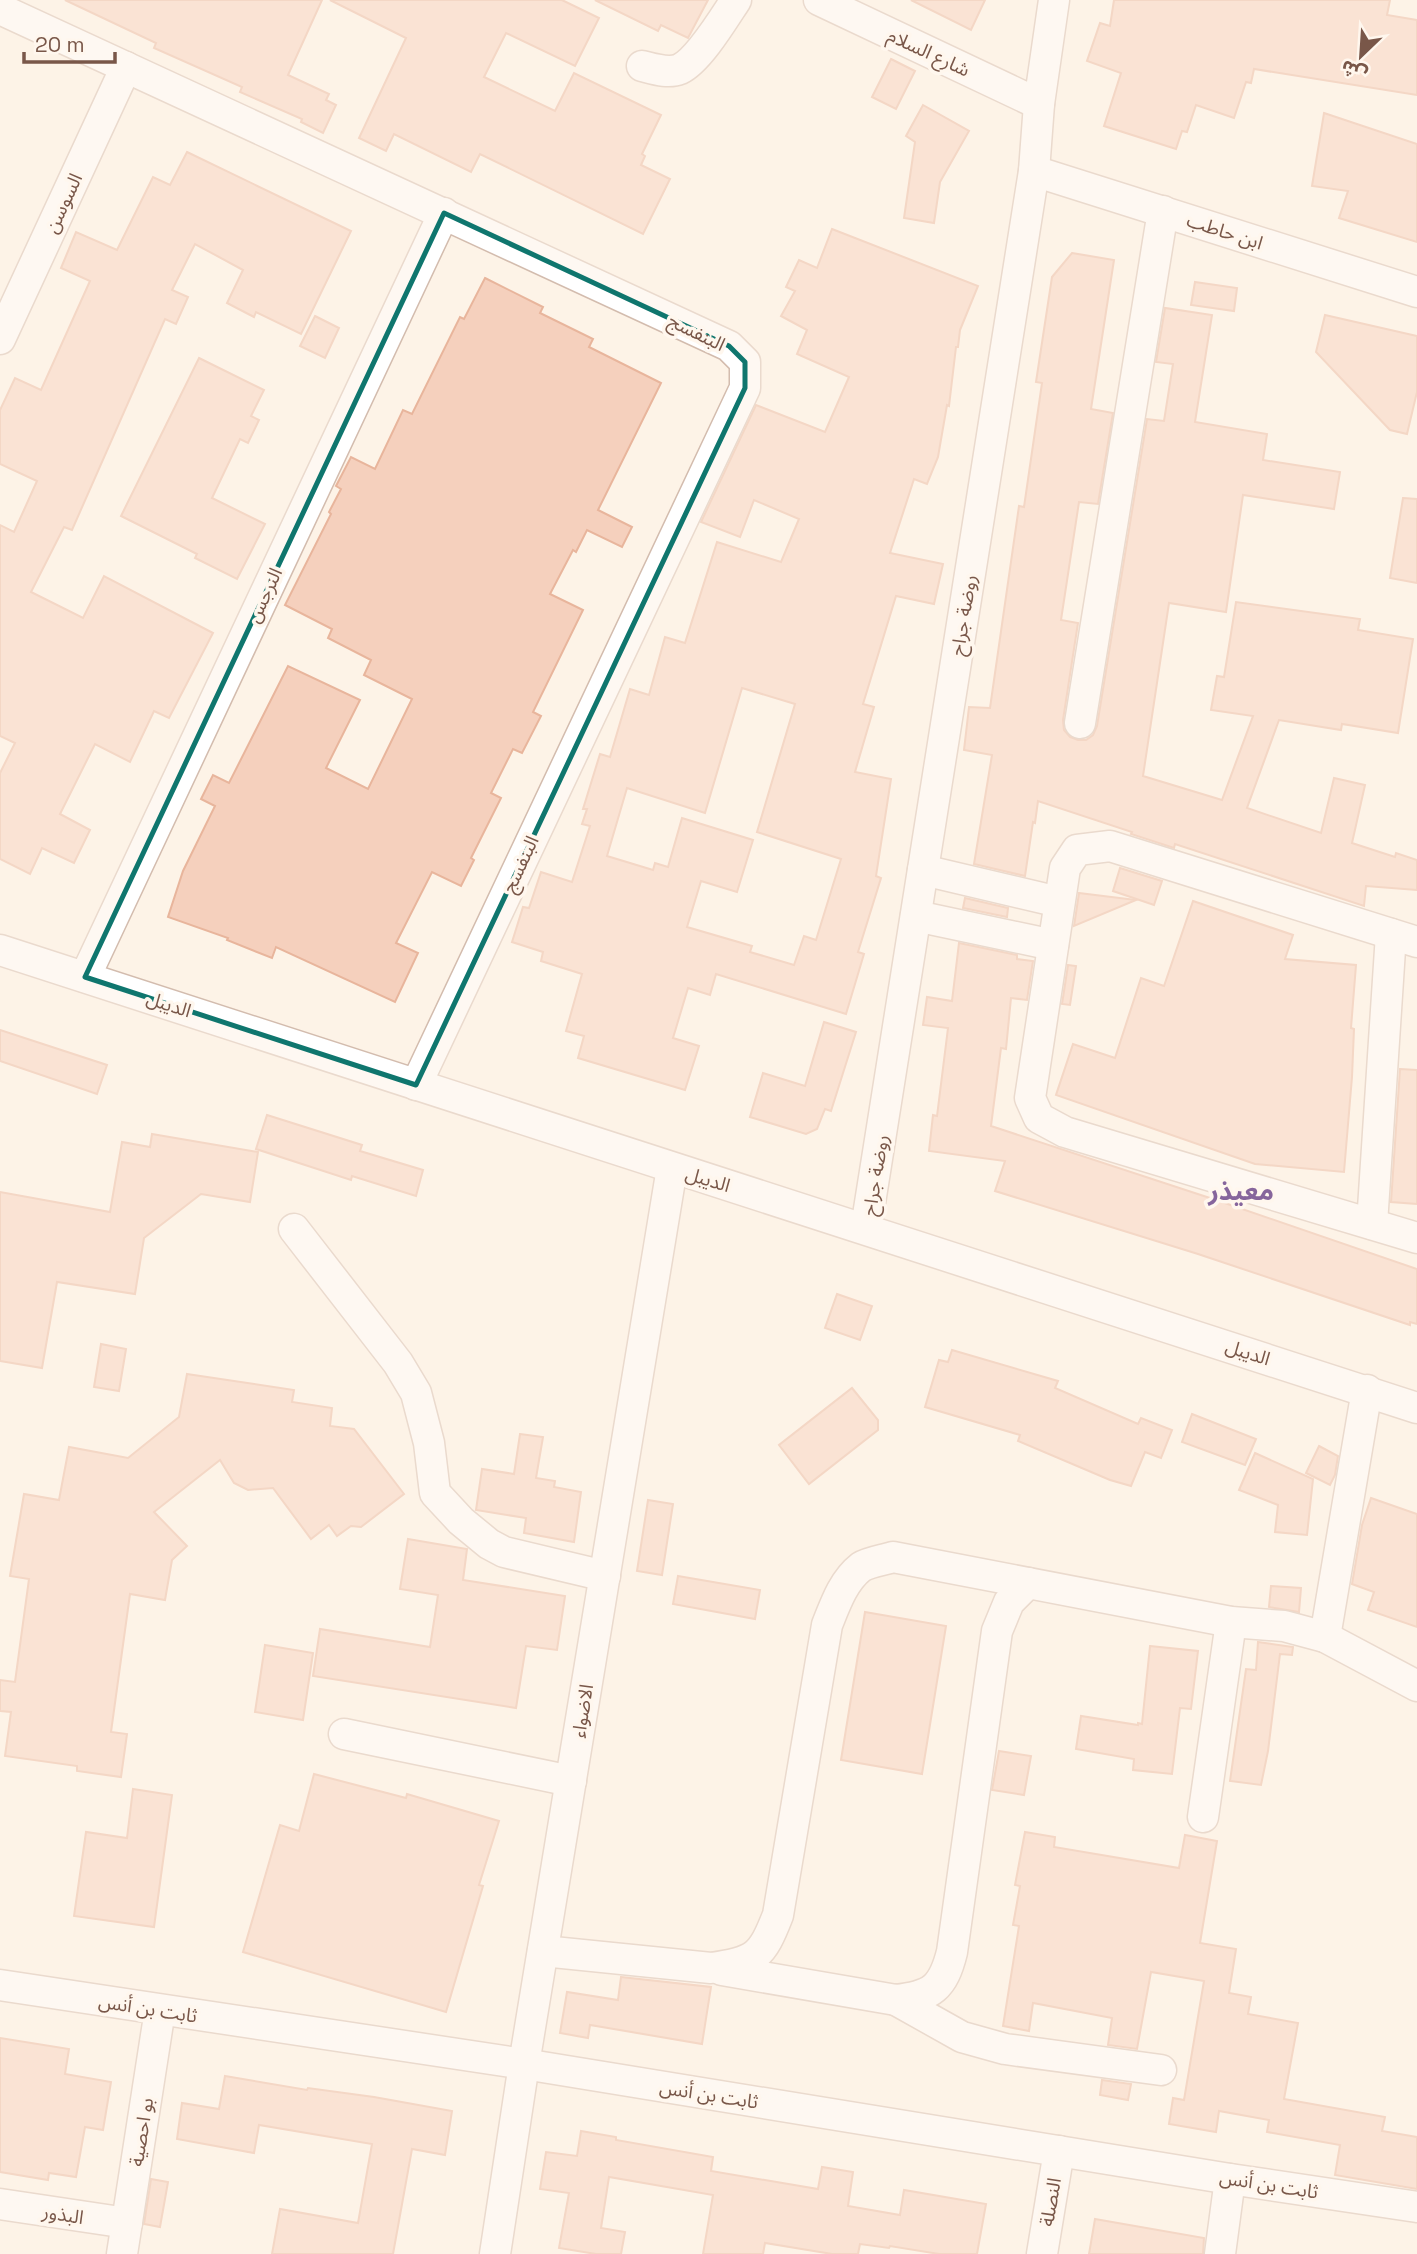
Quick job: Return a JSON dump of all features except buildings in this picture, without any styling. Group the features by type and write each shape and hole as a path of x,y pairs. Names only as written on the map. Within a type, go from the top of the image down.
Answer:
{"street":[{"path":"642,66 662,72 680,69 710,40 736,0"},
{"name":"شارع السلام","path":"819,0 1039,104"},
{"name":"روضة جراح","path":"866,1228 1034,171 1039,104 1054,0"},
{"name":"البنفسج","path":"0,9 729,346 745,362 745,387 416,1085"},
{"name":"السوسن","path":"0,339 126,67"},
{"name":"ابن حاطب","path":"1034,171 1417,292"},
{"path":"1080,723 1163,211"},
{"name":"النرجس","path":"85,977 443,213"},
{"path":"1372,1224 1404,938 1110,846 1077,850 1065,868 1030,1098 1039,1118 1065,1132 1417,1238"},
{"path":"923,870 1059,902"},
{"path":"916,916 1053,945"},
{"name":"الديبل","path":"0,950 1417,1408"},
{"name":"الاضواء","path":"495,2254 672,1168"},
{"path":"294,1229 398,1363 416,1393 429,1443 435,1493 461,1521 489,1544 504,1552 605,1576"},
{"path":"1325,1637 1367,1390"},
{"path":"712,1968 737,1964 755,1956 767,1943 778,1915 827,1625 845,1584 862,1566 893,1557 1231,1622 1283,1626 1325,1637 1417,1686"},
{"path":"543,1951 712,1968 896,2000 920,1997 936,1987 947,1972 956,1925 997,1631 1009,1602 1028,1583"},
{"path":"1203,1816 1231,1622"},
{"path":"344,1734 571,1781"},
{"name":"ثابت بن أنس","path":"0,1985 524,2064 1417,2207"},
{"path":"896,2000 962,2037 1006,2049 1161,2070"},
{"name":"بو احصية","path":"122,2254 160,2010"},
{"name":"النصلة","path":"1042,2254 1059,2151"},
{"path":"1220,2254 1230,2179"},
{"name":"البذور","path":"0,2204 127,2223"}],"highlighted area":[{"path":"444,213 729,346 745,362 745,388 416,1085 85,977"}],"district":[{"name":"معيذر","path":"1241,1191"}]}
